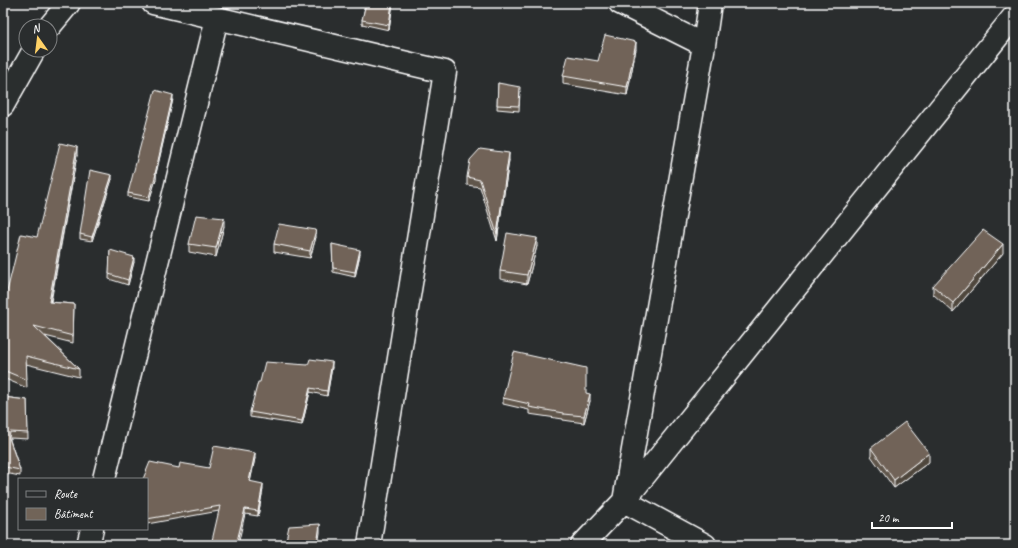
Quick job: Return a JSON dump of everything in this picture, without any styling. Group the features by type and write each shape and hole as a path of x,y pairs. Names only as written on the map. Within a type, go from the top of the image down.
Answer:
{"street":[{"path":"57,18 69,3"},
{"path":"153,3 445,72 369,545"},
{"path":"620,3 704,45"},
{"path":"624,501 704,45 710,3"},
{"path":"582,545 624,501 1015,15"},
{"path":"104,478 217,18"},
{"path":"3,105 29,58"},
{"path":"624,501 705,545"},
{"path":"88,545 92,530"},
{"path":"694,545 701,545"}],"building":[{"path":"366,3 392,3 389,25 362,20"},
{"path":"605,35 636,42 627,87 563,76 568,56 598,61"},
{"path":"498,83 520,87 519,106 497,105"},
{"path":"155,90 173,95 156,174 149,197 128,193"},
{"path":"60,143 77,147 49,302 74,304 73,336 34,326 79,369 26,356 27,380 3,370 3,308 21,234 37,237"},
{"path":"480,149 509,153 497,234 480,180 467,177 470,160"},
{"path":"90,170 112,175 92,237 80,234"},
{"path":"196,215 224,218 216,248 189,244"},
{"path":"279,224 316,230 310,251 274,244"},
{"path":"983,230 1003,244 953,303 933,286"},
{"path":"507,233 537,238 527,275 500,271"},
{"path":"332,244 360,250 355,272 333,268"},
{"path":"110,250 134,257 128,280 109,274"},
{"path":"514,352 586,368 586,393 590,394 584,416 563,414 529,407 530,404 503,398"},
{"path":"310,359 332,362 327,391 310,388 302,421 250,412 265,362 308,365"},
{"path":"3,397 27,400 28,433 10,432 9,438 20,470 5,467 3,483"},
{"path":"905,422 929,453 894,480 871,448"},
{"path":"214,446 255,453 249,481 263,484 258,511 245,509 236,545 211,545 220,506 148,519 148,478 143,478 150,462 179,468 180,463 209,468"},
{"path":"320,524 317,545 285,545 289,526"}]}
